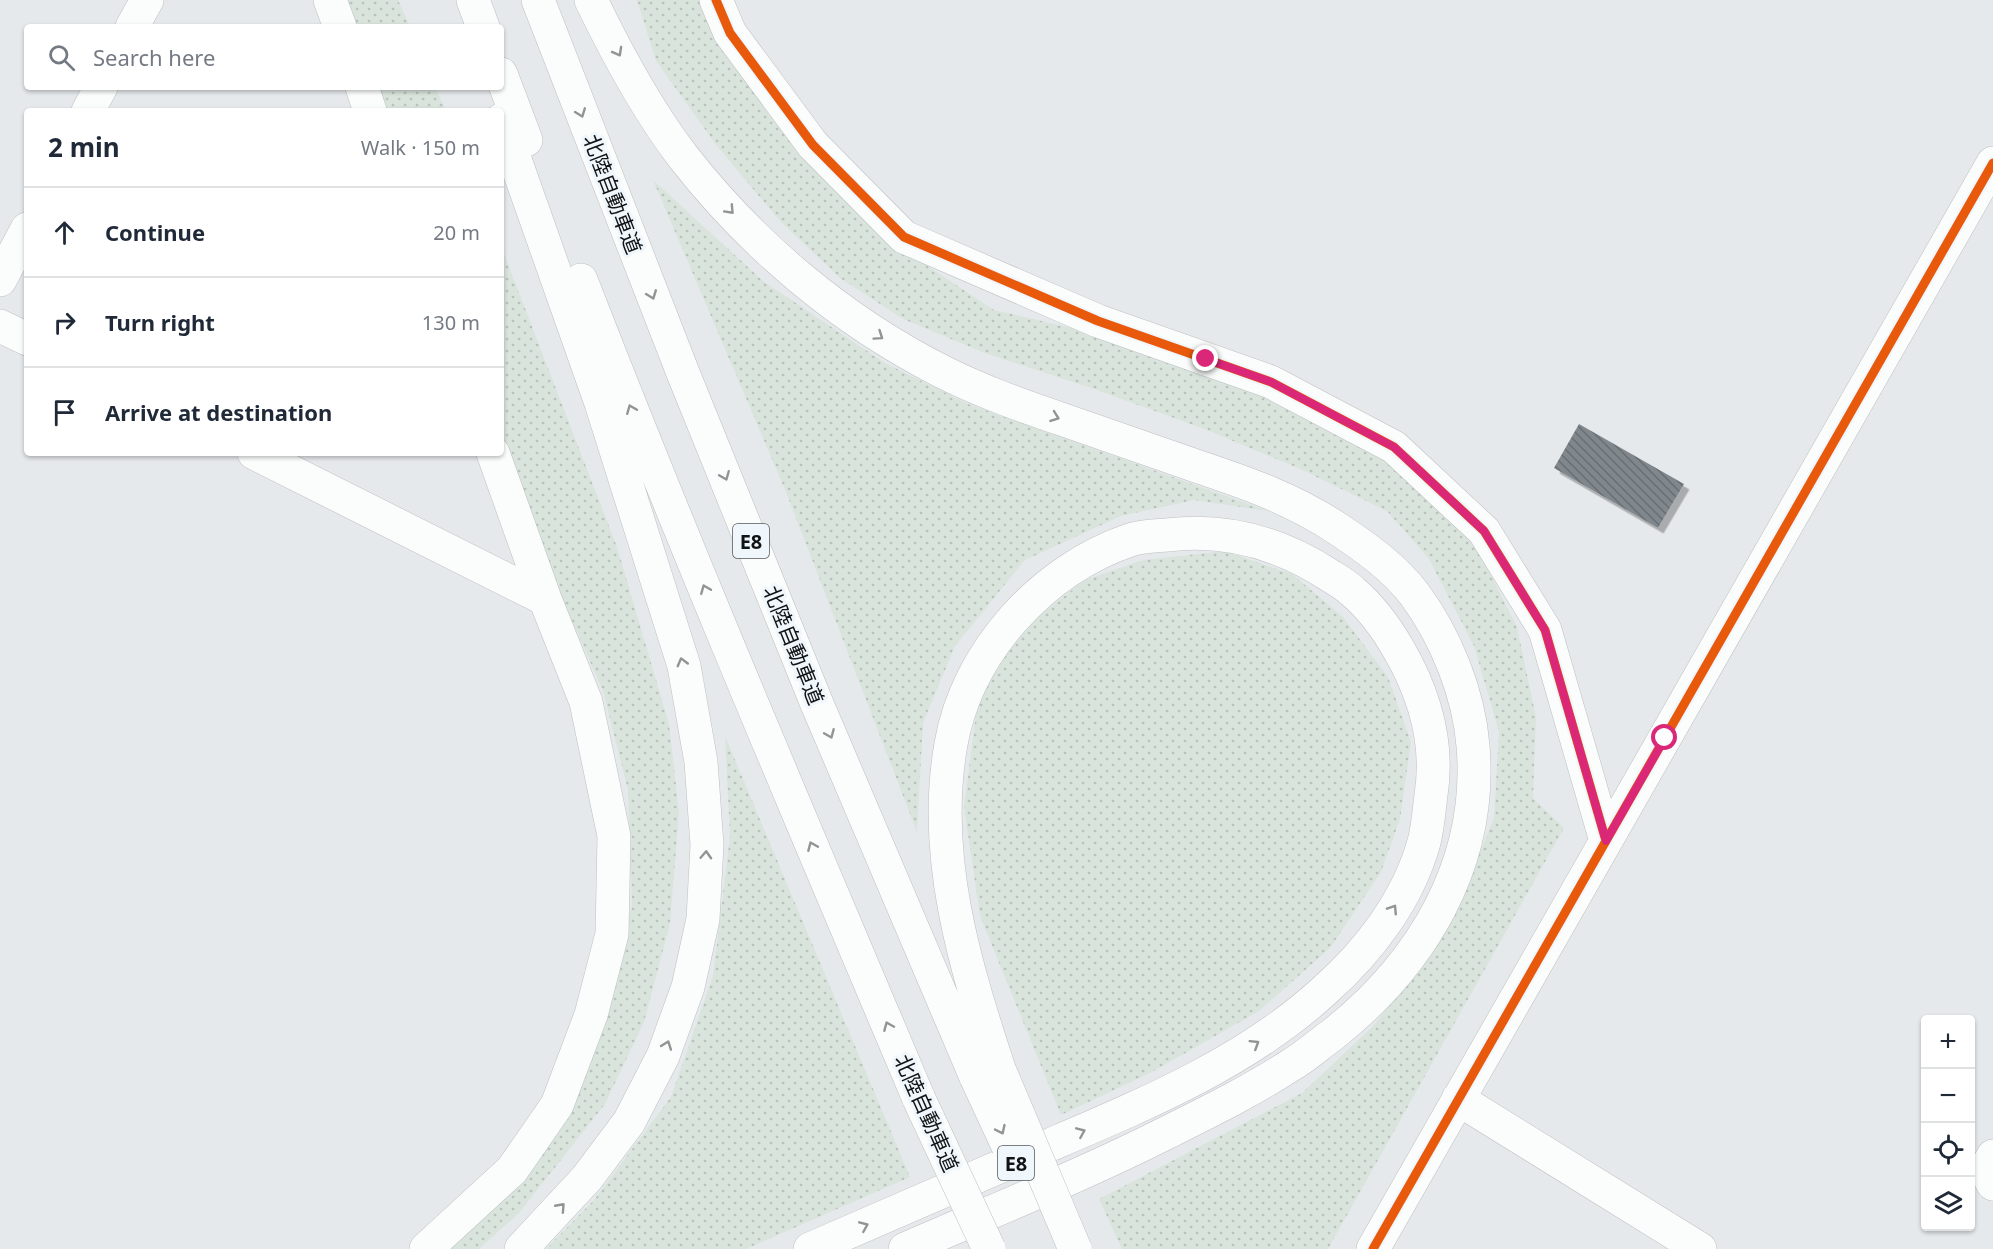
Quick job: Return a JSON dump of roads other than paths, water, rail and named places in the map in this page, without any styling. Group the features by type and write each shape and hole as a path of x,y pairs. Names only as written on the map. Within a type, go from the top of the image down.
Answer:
{"main road":[{"path":"134,24 147,0"},
{"path":"330,0 339,24"},
{"path":"458,0 467,24"},
{"path":"473,0 482,24"},
{"name":"北陸自動車道","path":"538,0 683,373 808,682 988,1073 1056,1249"},
{"path":"591,0 645,100 683,157 728,209 779,260 832,305 889,343 945,374 999,396 1292,501 1337,528 1382,561 1414,593 1438,633 1459,680 1471,726 1475,774 1468,831 1454,881 1430,928 1395,976 1350,1020 1294,1064 1210,1111 1124,1154 905,1249"},
{"path":"716,0 730,33 813,145 904,237 1098,321 1271,382 1394,447 1476,523 1484,531 1545,630 1606,841"},
{"name":"北陸自動車道","path":"504,82 627,398 757,716 919,1099 989,1249"},
{"path":"90,108 99,90"},
{"path":"363,90 369,108"},
{"path":"490,90 497,108"},
{"path":"504,128 601,402 684,666 701,762 707,845 703,919 688,987 663,1056 629,1122 587,1179 521,1249"},
{"path":"1373,1249 1993,163"},
{"path":"0,280 24,234"},
{"path":"0,326 24,338"},
{"path":"260,456 546,600"},
{"path":"426,1249 512,1170 557,1105 591,1015 612,934 614,836 586,702 494,456"},
{"path":"810,1249 1120,1115 1210,1071 1282,1025 1325,991 1370,945 1403,894 1424,842 1433,781 1431,731 1415,678 1387,630 1351,589 1301,557 1248,538 1191,532 1134,539 1071,568 1034,596 997,640 965,691 951,743 945,804 948,865 955,920 973,989 988,1073 1075,1249"},
{"path":"1458,1099 1700,1249"},
{"path":"1993,1156 1985,1170 1993,1184"}]}
